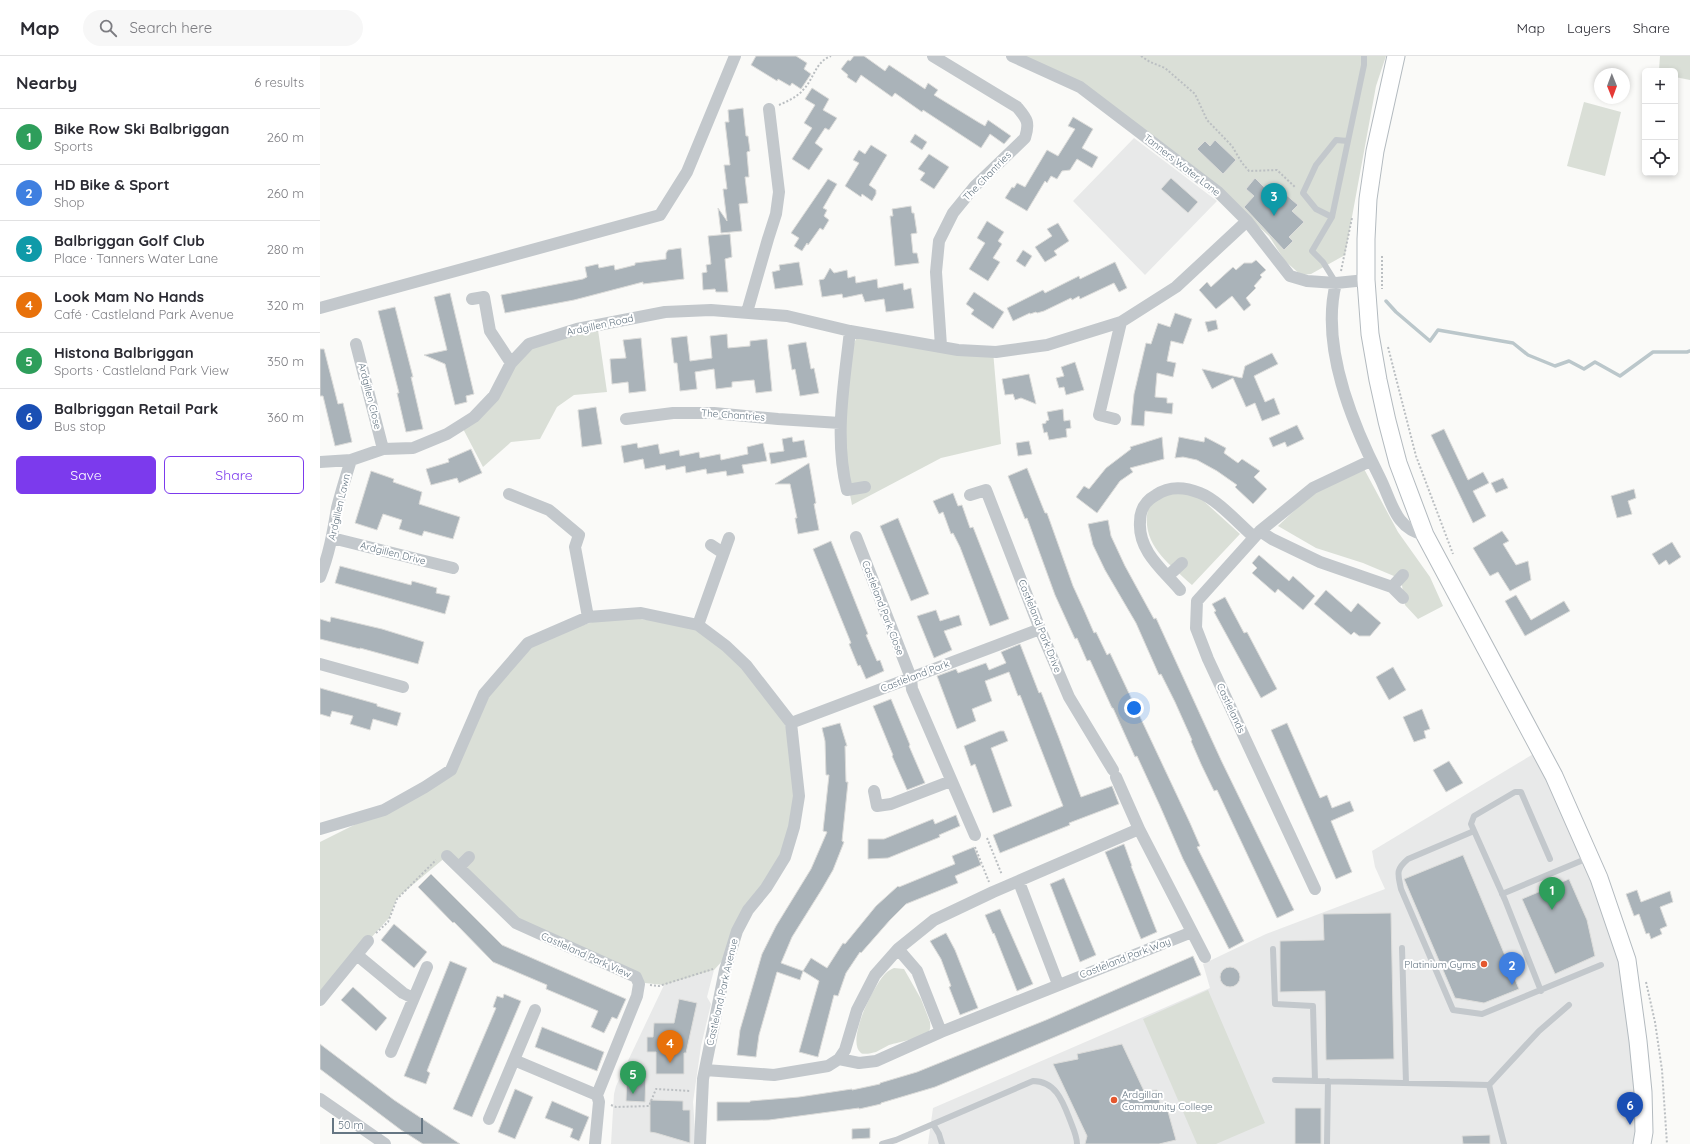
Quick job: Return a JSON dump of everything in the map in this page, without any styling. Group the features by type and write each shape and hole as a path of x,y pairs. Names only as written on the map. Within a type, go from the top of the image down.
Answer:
{"main road":[{"path":"1396,56 1382,112 1369,192 1366,235 1366,280 1370,334 1387,422 1398,463 1425,535 1554,776 1599,878 1627,960 1638,1040 1643,1092 1644,1132 1642,1144"}],"street":[{"path":"320,308 660,215 687,172 735,56"},
{"name":"The Chantries","path":"933,56 1017,107 1027,119 1028,128 1025,138 975,186 953,212 939,241 936,272 940,346"},
{"name":"Tanners Water Lane","path":"1012,56 1080,87 1218,192 1247,221 1290,276 1307,281 1336,283 1366,280"},
{"path":"769,109 778,178 776,214 747,312 787,316 850,331 958,350 996,352 1047,345 1121,322 1176,287 1247,221"},
{"path":"1336,283 1333,294 1331,318 1338,369 1354,423 1370,461 1380,478 1399,520 1414,533 1425,535"},
{"path":"472,299 484,298 490,332 511,363"},
{"name":"Ardgillen Road","path":"320,462 351,460 383,449 413,448 447,434 474,417 494,396 511,363 529,344 577,329 665,312 711,310 747,312"},
{"path":"1115,418 1099,415 1121,322"},
{"path":"850,331 840,422 842,468 846,490 865,487"},
{"name":"Ardgillen Close","path":"356,344 383,449"},
{"name":"The Chantries","path":"626,419 673,413 714,413 778,419 840,422"},
{"name":"Ardgillen Lawn","path":"320,577 326,564 338,507 351,460"},
{"name":"Castlelands","path":"1315,889 1208,660 1196,628 1197,601 1257,534 1313,488 1370,461"},
{"path":"1180,590 1156,564 1146,550 1139,530 1140,513 1147,500 1158,493 1172,488 1185,488 1201,493 1257,534 1272,539 1320,562 1392,587 1403,598"},
{"name":"Castleland Park Drive","path":"970,495 986,490 1040,629 1069,697 1114,774 1139,829"},
{"path":"509,494 549,510 579,535 575,547 588,617"},
{"name":"Castleland Park Close","path":"856,537 911,678 912,689 974,831"},
{"name":"Ardgillen Drive","path":"332,538 452,568"},
{"path":"698,625 729,538"},
{"path":"711,545 723,553"},
{"path":"1168,576 1182,563"},
{"path":"1392,587 1403,575"},
{"path":"320,830 384,810 425,787 450,770 484,694 528,643 588,617 641,613 698,625 726,646 746,665 791,724"},
{"name":"Castleland Park","path":"791,724 1040,629"},
{"path":"320,664 403,687"},
{"name":"Castleland Park Avenue","path":"705,1070 725,970 737,931 748,910 766,888 785,857 794,827 799,796 791,724"},
{"path":"874,792 877,806 891,804 951,781"},
{"path":"700,1144 702,1092 705,1070 774,1075 828,1066 839,1059 845,1050 857,1010 875,975 898,949 934,920 993,892 1139,829 1204,957"},
{"name":"Castleland Park View","path":"447,856 516,923 636,977 639,984 637,996 598,1099 595,1144"},
{"path":"459,867 469,857"},
{"path":"1019,882 1058,984"},
{"name":"Castleland Park Way","path":"839,1059 859,1063 876,1061 941,1032 1058,984 1192,932"},
{"path":"320,1000 368,941"},
{"path":"898,949 917,971 941,1032"},
{"path":"357,955 402,993 413,998"},
{"path":"391,1052 427,967"},
{"path":"489,1119 535,1010"},
{"path":"514,1060 598,1099"},
{"path":"320,1099 384,1144"}],"lane":[{"path":"1336,283 1323,262 1312,251 1332,217 1364,65 1364,56"},
{"path":"1332,217 1316,209 1303,193 1316,165 1336,140 1348,141"},
{"path":"1541,991 1502,894 1471,824 1474,816 1515,792 1521,792 1550,859"},
{"path":"1474,831 1408,859 1400,866 1398,876 1401,889 1453,1010 1482,1014 1602,965"},
{"path":"1502,894 1590,857"},
{"path":"1402,948 1406,1083"},
{"path":"1273,949 1275,1004 1313,1006 1315,1081"},
{"path":"1275,1080 1489,1084 1539,1031 1569,1005"},
{"path":"882,1144 896,1140 1033,1081 1041,1081 1047,1084 1061,1096 1076,1136 1077,1144"},
{"path":"1327,1144 1328,1082"},
{"path":"1489,1084 1504,1144"},
{"path":"933,1124 939,1134 942,1144"}],"path":[{"path":"769,109 792,100 804,89 820,63 824,59 831,56"},
{"path":"1141,56 1150,62 1166,68 1195,94 1207,120 1232,146 1242,163 1249,171 1277,170 1286,180 1303,193"},
{"path":"1381,249 1382,290"},
{"path":"1387,343 1416,456 1455,559"},
{"path":"993,892 971,838 974,831 981,824 1007,887"},
{"path":"368,941 388,922 397,899 434,861 447,856"},
{"path":"639,984 660,986 716,968 725,970"},
{"path":"1644,977 1656,1022 1667,1144"},
{"path":"598,1099 616,1107 649,1106 656,1089 702,1092"}],"shaded area":[{"path":"1012,56 1386,56 1376,86 1345,255 1311,274 1301,275 1285,261 1269,236 1220,192 1080,87"},
{"path":"1660,56 1690,56 1690,80 1678,78 1678,68 1659,68"},
{"path":"1584,102 1621,112 1605,176 1567,166"},
{"path":"1134,138 1217,201 1145,275 1073,201"},
{"path":"597,323 607,392 574,395 557,407 540,439 511,442 483,467 460,423 474,414 529,342"},
{"path":"866,336 993,351 1001,444 941,458 852,505 843,458 851,350 856,339"},
{"path":"1363,467 1398,532 1430,577 1443,606 1418,619 1405,605 1401,579 1363,563 1316,548 1278,526 1315,491"},
{"path":"1169,492 1197,495 1240,534 1192,585 1156,549 1147,528 1147,516 1150,502"},
{"path":"611,616 698,625 726,646 783,712 799,796 785,857 724,959 714,970 664,985 645,983 531,931 447,856 397,898 389,918 320,994 320,842 384,810 451,770 484,694 528,643"},
{"path":"1540,750 1627,960 1642,1144 928,1144 933,1108 1210,988 1203,964 1266,934 1385,889 1375,867 1372,851"},
{"path":"894,968 904,969 921,999 930,1022 930,1030 917,1038 889,1045 876,1052 862,1054 857,1047 857,1037 863,1012 881,979"},
{"path":"714,970 707,997 711,1004 701,1046 693,1102 696,1144 611,1144 614,1094 616,1086 664,985"},
{"path":"1208,990 1265,1123 1216,1144 1197,1144 1143,1019"}],"building":[{"path":"756,56 796,56 807,63 804,69 811,74 801,89 792,83 790,86 778,79 777,81 751,65"},
{"path":"854,56 864,56 885,71 889,65 925,89 928,83 938,90 934,95 985,126 988,120 1011,136 1004,144 990,134 981,148 923,110 922,112 895,93 892,97 861,75 856,83 847,77 848,75 841,69 848,60 850,61"},
{"path":"812,88 829,99 823,110 837,118 829,130 825,128 815,143 823,149 809,170 792,159 812,128 804,123 815,105 805,99"},
{"path":"743,108 746,136 748,136 750,151 747,152 749,177 745,177 748,203 739,204 742,231 721,233 718,208 727,221 723,189 727,189 724,165 730,165 725,122 729,122 728,110"},
{"path":"1073,117 1093,129 1082,148 1098,157 1092,168 1077,159 1070,170 1062,171 1057,179 1051,176 1047,183 1045,181 1027,211 1005,198 1012,187 1014,188 1017,183 1025,187 1047,150 1058,156 1075,129 1068,126"},
{"path":"915,134 927,142 922,150 910,142"},
{"path":"1215,140 1236,160 1223,174 1197,149 1205,141 1210,146"},
{"path":"871,145 887,155 869,185 876,190 876,194 872,201 862,194 861,197 845,186 859,163 853,160 859,150 865,154"},
{"path":"929,154 949,167 934,189 920,180 925,173 918,169"},
{"path":"1171,178 1198,202 1188,213 1161,189"},
{"path":"1255,178 1269,192 1271,190 1280,198 1284,193 1298,205 1292,211 1304,222 1289,237 1293,241 1284,250 1244,207 1254,196 1246,189"},
{"path":"828,179 837,184 823,208 827,210 824,216 829,220 823,230 820,228 802,251 794,246 799,238 791,233"},
{"path":"911,206 912,213 914,213 917,233 911,234 913,253 917,253 919,263 895,266 890,216 893,216 892,209"},
{"path":"987,221 1004,232 998,241 1002,244 993,258 1000,262 988,281 969,269 985,243 977,238"},
{"path":"1058,223 1069,241 1054,251 1057,255 1045,262 1035,247 1052,236 1047,229"},
{"path":"730,234 732,257 725,259 728,292 716,292 715,289 703,290 702,273 707,272 706,265 711,264 708,236"},
{"path":"681,248 684,279 643,284 643,282 574,300 505,313 501,295 583,279 587,277 585,267 598,264 599,268 614,265 615,270 635,265 635,263 666,259 666,253 668,250"},
{"path":"1023,250 1032,256 1025,267 1016,261"},
{"path":"1256,260 1266,270 1260,275 1262,277 1254,286 1256,288 1246,298 1251,305 1244,311 1232,296 1216,309 1199,290 1207,282 1211,287 1233,267 1236,270 1244,263 1252,263"},
{"path":"799,262 803,285 775,289 772,272 780,270 779,265"},
{"path":"1115,262 1127,288 1119,292 1114,283 1080,299 1079,296 1072,300 1071,298 1044,311 1030,313 1013,321 1007,308 1043,290 1045,293 1079,276 1080,279"},
{"path":"830,268 834,273 847,270 848,278 855,276 856,283 877,279 878,288 903,283 904,290 911,288 914,308 886,312 884,299 865,302 862,294 843,298 842,294 822,297 819,280 824,279"},
{"path":"974,292 1004,312 993,329 971,314 974,310 966,304"},
{"path":"450,293 474,394 466,396 467,402 455,405 445,364 424,355 447,350 434,297"},
{"path":"395,307 413,377 411,377 423,429 406,432 397,393 399,393 378,311"},
{"path":"1175,313 1192,319 1183,344 1171,341 1167,361 1176,363 1173,377 1157,373 1155,397 1167,398 1167,403 1173,403 1172,414 1145,411 1144,426 1131,425 1134,394 1146,343 1151,344 1158,323 1170,327"},
{"path":"1216,320 1218,329 1208,332 1205,322"},
{"path":"727,334 728,348 750,346 750,341 767,339 772,391 756,393 754,380 732,382 732,387 716,389 714,369 695,372 697,389 680,391 677,363 674,363 671,338 687,336 690,361 712,358 710,336"},
{"path":"641,338 646,391 629,393 628,382 612,384 610,359 626,358 623,340"},
{"path":"806,342 811,369 814,368 819,393 800,396 795,369 792,370 788,345"},
{"path":"320,349 324,349 338,404 343,403 352,442 335,446 323,396 320,396"},
{"path":"1272,353 1278,364 1254,376 1265,402 1274,398 1280,414 1262,421 1255,403 1246,407 1233,378 1212,389 1202,369 1242,378 1245,366"},
{"path":"1075,362 1084,390 1066,395 1064,387 1059,388 1056,378 1064,376 1061,367"},
{"path":"1029,374 1036,404 1021,398 1015,400 1013,394 1005,395 1002,379"},
{"path":"596,407 602,444 582,447 578,410"},
{"path":"1063,409 1064,421 1070,420 1071,428 1066,429 1067,437 1049,440 1047,432 1044,433 1042,424 1049,420 1047,412"},
{"path":"1297,425 1304,439 1287,447 1285,442 1273,447 1269,438"},
{"path":"1444,429 1468,480 1483,472 1489,483 1473,491 1486,516 1473,523 1431,435"},
{"path":"792,437 793,442 804,440 807,457 771,464 769,453 784,451 782,439"},
{"path":"1162,437 1164,459 1130,468 1133,472 1120,481 1097,513 1076,497 1084,486 1089,489 1106,468 1131,449 1130,447"},
{"path":"1179,437 1204,442 1205,437 1226,448 1224,453 1238,463 1242,459 1260,471 1254,477 1267,489 1253,504 1235,487 1237,485 1217,471 1197,460 1183,457 1175,458"},
{"path":"1029,441 1032,454 1018,456 1016,443"},
{"path":"637,443 638,448 658,444 660,454 679,450 680,456 699,452 700,458 720,454 721,460 748,454 747,447 763,443 767,461 742,465 744,473 727,476 726,471 707,474 706,469 686,473 685,466 666,470 665,465 645,469 643,459 624,463 621,446"},
{"path":"471,449 482,473 459,483 457,478 431,485 426,469 449,462 448,459"},
{"path":"809,463 819,530 798,534 795,518 797,518 790,484 775,484"},
{"path":"1027,468 1045,513 1047,513 1073,586 1094,633 1096,632 1107,655 1110,653 1190,823 1200,846 1197,847 1244,941 1229,949 1183,859 1137,756 1135,757 1090,660 1087,661 1077,638 1075,639 1055,595 1027,518 1025,519 1008,476"},
{"path":"371,471 394,479 393,482 422,492 419,504 460,517 453,539 424,531 422,536 399,529 402,520 383,514 377,530 355,523"},
{"path":"1503,478 1508,488 1496,493 1491,483"},
{"path":"1634,489 1636,498 1628,501 1632,514 1617,518 1611,496"},
{"path":"953,493 958,506 962,505 970,528 973,527 1009,619 990,626 960,547 953,533 951,534 943,512 939,514 933,501"},
{"path":"898,518 929,594 911,601 880,526"},
{"path":"1108,520 1111,536 1125,566 1154,619 1156,618 1221,760 1294,910 1277,918 1217,790 1214,791 1201,764 1175,702 1161,674 1159,675 1136,623 1105,570 1093,545 1088,524"},
{"path":"1502,531 1509,541 1503,544 1516,565 1528,561 1531,580 1510,591 1498,572 1490,576 1473,548"},
{"path":"831,541 868,634 866,635 877,661 880,660 884,671 866,679 860,665 858,666 849,644 851,643 813,549"},
{"path":"1672,542 1681,557 1669,565 1666,560 1659,565 1652,554"},
{"path":"1259,555 1289,581 1293,576 1315,596 1303,610 1278,589 1275,593 1252,573 1257,568 1252,563"},
{"path":"340,566 411,585 412,581 437,588 436,593 450,596 445,614 335,583"},
{"path":"1326,590 1351,612 1358,603 1381,623 1370,636 1359,636 1354,632 1351,635 1314,604"},
{"path":"1516,595 1531,620 1564,601 1570,611 1525,636 1505,601"},
{"path":"1225,597 1244,633 1247,632 1277,689 1261,698 1214,612 1216,611 1212,604"},
{"path":"936,610 940,621 959,615 962,625 944,631 952,650 934,658 917,616"},
{"path":"331,617 382,629 424,642 418,664 320,639 320,619 330,622"},
{"path":"1020,644 1039,693 1041,692 1081,797 1112,786 1119,804 1069,823 1070,825 1000,853 993,835 1063,806 1020,695 1018,696 1009,672 985,681 992,701 972,709 976,721 957,729 937,676 956,669 958,673 986,663 989,670 1006,663 1001,652"},
{"path":"1393,667 1406,690 1389,700 1376,677"},
{"path":"320,688 377,704 377,706 401,713 397,726 373,719 370,730 350,724 353,716 332,711 330,717 320,714"},
{"path":"891,699 925,783 907,790 873,706"},
{"path":"1422,709 1430,729 1424,731 1426,738 1414,742 1403,717"},
{"path":"840,723 847,746 845,746 846,782 848,782 842,841 844,842 833,870 792,937 781,963 803,971 800,980 777,972 759,1035 756,1057 737,1055 740,1030 762,954 776,926 811,869 827,832 823,831 829,775 826,775 825,741 822,728"},
{"path":"1287,723 1320,798 1327,795 1332,808 1350,801 1354,811 1331,821 1352,872 1336,879 1271,730"},
{"path":"1000,731 1004,731 1008,741 991,748 1012,806 993,813 975,764 971,766 964,746"},
{"path":"1449,761 1463,783 1446,792 1433,770"},
{"path":"956,815 960,826 939,835 940,837 888,858 868,859 868,839 884,839 933,819 935,824"},
{"path":"1124,844 1157,932 1141,939 1105,852"},
{"path":"974,847 981,865 955,876 958,883 906,904 861,953 860,952 846,973 838,996 834,995 818,1057 799,1052 819,981 803,971 811,958 827,968 843,943 845,944 876,906 898,886 899,887 955,864 952,856"},
{"path":"1463,855 1519,989 1484,1003 1455,998 1404,879"},
{"path":"431,874 502,945 626,999 617,1019 612,1017 604,1033 591,1027 598,1011 546,989 547,985 493,962 418,887"},
{"path":"1064,878 1096,955 1080,962 1050,884"},
{"path":"1569,879 1587,920 1595,956 1555,974 1522,899"},
{"path":"1637,890 1641,902 1670,891 1673,902 1660,907 1667,926 1660,929 1662,934 1651,939 1649,933 1646,934 1639,914 1634,916 1626,894"},
{"path":"1000,909 1033,984 1017,991 994,933 993,934 985,915"},
{"path":"1391,913 1394,1059 1326,1060 1325,991 1280,992 1280,941 1324,940 1323,914"},
{"path":"394,924 427,952 414,968 381,940"},
{"path":"946,933 955,950 978,1008 960,1015 949,987 951,986 941,959 930,941"},
{"path":"1193,956 1201,975 935,1087 881,1104 859,1109 769,1120 717,1121 717,1102 750,1102 852,1090 880,1084 917,1072 1046,1020"},
{"path":"450,961 467,968 427,1071 430,1073 426,1084 404,1076"},
{"path":"1230,967 1237,970 1240,977 1237,984 1230,987 1223,984 1220,977 1223,970"},
{"path":"353,987 387,1018 376,1031 341,1000"},
{"path":"504,994 521,1001 472,1117 453,1109 496,1008 493,1007 497,996 503,998"},
{"path":"679,999 697,1003 686,1053 684,1053 684,1074 656,1074 656,1052 647,1052 647,1037 653,1037 654,1023 674,1023"},
{"path":"542,1027 604,1052 597,1071 535,1047"},
{"path":"320,1044 394,1100 460,1144 423,1144 401,1130 320,1069"},
{"name":"Ardgillan Community College","path":"1122,1044 1144,1091 1157,1090 1161,1108 1167,1108 1176,1140 1159,1144 1085,1144 1087,1136 1053,1064 1078,1059 1077,1054"},
{"path":"627,1070 646,1071 645,1102 626,1101"},
{"path":"515,1089 533,1097 515,1139 498,1132"},
{"path":"650,1100 683,1101 683,1110 690,1110 690,1143 650,1132"},
{"path":"552,1101 589,1117 579,1141 570,1137 573,1129 545,1118"},
{"path":"1295,1108 1321,1108 1321,1144 1295,1144"},
{"path":"870,1128 870,1138 852,1139 852,1129"},
{"path":"1490,1135 1490,1144 1463,1144 1462,1136"}],"waterway":[{"path":"1386,301 1396,312 1430,341 1438,330 1513,343 1528,355 1555,366 1569,361 1584,369 1595,362 1620,376 1653,352 1690,351"}],"place":[{"name":"Balbriggan Golf Club","path":"1274,216"},
{"name":"Bike Row Ski Balbriggan","path":"1552,910"},
{"name":"Platinium Gyms","path":"1484,964"},
{"name":"HD Bike & Sport","path":"1512,985"},
{"name":"Look Mam No Hands","path":"670,1063"},
{"name":"Histona Balbriggan","path":"633,1094"},
{"name":"Ardgillan Community College","path":"1114,1100"},
{"name":"Balbriggan Retail Park","path":"1630,1125"}]}
